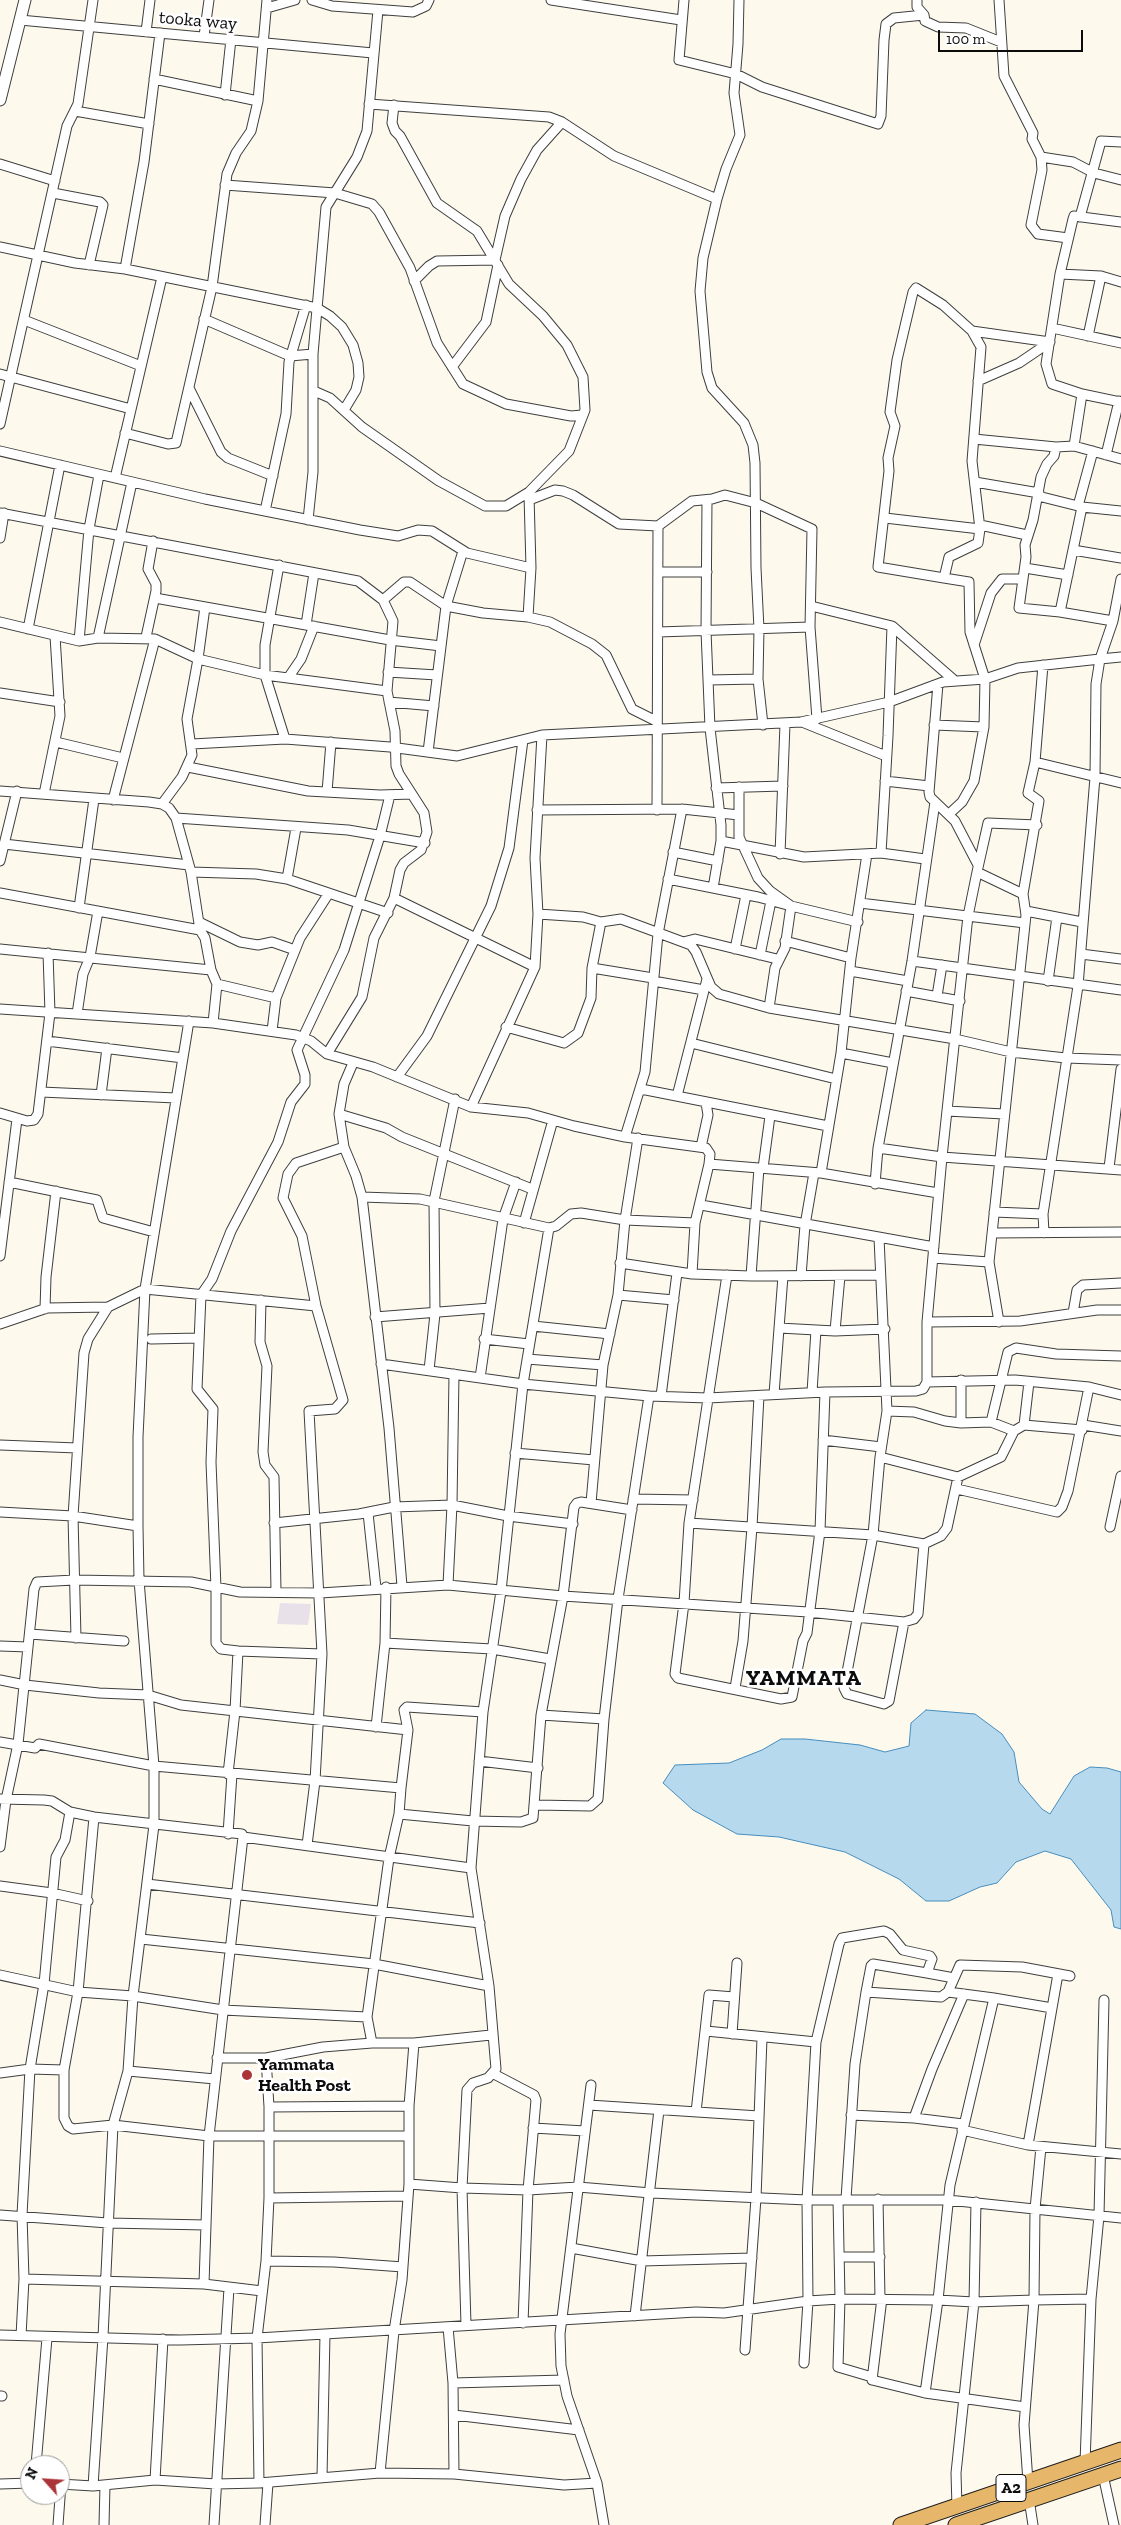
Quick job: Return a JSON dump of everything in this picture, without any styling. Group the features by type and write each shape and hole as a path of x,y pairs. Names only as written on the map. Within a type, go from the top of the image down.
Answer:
{"highway":[{"name":"A2","path":"901,2525 1121,2450"},
{"name":"A2","path":"956,2525 1121,2469"}],"street":[{"path":"0,100 25,0"},
{"path":"0,424 67,126 78,104 93,0"},
{"path":"146,32 150,0"},
{"path":"204,36 209,0"},
{"path":"125,433 168,444 176,443 212,287 224,185 236,153 251,131 258,101 267,4 295,0"},
{"path":"312,0 332,6 412,12 426,6 429,0"},
{"path":"551,0 681,20"},
{"path":"684,0 677,58 736,74 762,87 878,124 881,116 886,24 894,18 924,15"},
{"path":"739,0 734,109 740,135 726,169 717,199 703,258 700,284 707,372 712,388 744,423 752,445 756,503 756,568 759,629 758,679 763,725"},
{"path":"917,0 917,8 924,15 925,21 938,27 966,28 1001,42"},
{"path":"999,0 1004,76 1033,133 1032,139 1041,157 1042,170 1032,225 1038,234 1068,238"},
{"path":"308,520 313,472 313,354 326,207 357,157 365,140 378,10"},
{"name":"tooka way","path":"20,20 373,53"},
{"path":"125,269 149,124 160,33"},
{"path":"225,95 230,40"},
{"path":"154,79 258,101"},
{"path":"369,104 489,111 549,117 562,122 614,156 717,199"},
{"path":"394,105 392,123 395,131 400,136 437,203 477,231 509,284 556,330 568,345 583,377 585,404 570,451 529,496 531,568 528,617"},
{"path":"75,111 149,124"},
{"path":"452,367 486,322 505,216 521,179 537,150 562,122"},
{"path":"1080,217 1094,173 1101,141 1121,142"},
{"path":"1041,157 1073,162 1094,173 1121,180"},
{"path":"0,164 55,181"},
{"path":"224,185 335,193 372,204 379,212 414,281 436,343 463,384 506,404 571,416 582,415"},
{"path":"53,193 100,202 103,205 89,265"},
{"path":"1106,455 1120,402 1082,394 1052,384 1046,364 1060,274 1074,216 1121,222"},
{"path":"0,247 89,265 125,269 317,308 342,326 353,345 358,363 359,377 356,390 344,410"},
{"path":"414,281 429,266 437,262 496,262"},
{"path":"1060,274 1101,276 1121,282"},
{"path":"1088,336 1101,276"},
{"path":"115,478 162,277"},
{"path":"944,578 949,557 978,543 980,527 972,461 981,347 972,331 918,288 914,290 897,360 890,412 895,426 888,458 885,518 878,567 944,578 969,582 970,632 985,679 984,727 974,781 962,802 949,814"},
{"path":"265,511 286,414 290,356 306,305"},
{"path":"204,319 290,356 313,354"},
{"path":"24,320 142,366"},
{"path":"1052,328 1121,343"},
{"path":"972,331 1050,342"},
{"path":"978,381 1019,363 1050,342"},
{"path":"0,374 131,409"},
{"path":"188,388 221,452 228,458 273,476"},
{"path":"314,391 330,398 362,427 439,481 484,506 506,506 529,496 555,490 573,495 619,524 658,526 692,501 707,500 725,495 756,503 812,529 810,627 817,719"},
{"path":"1074,446 1082,394"},
{"path":"974,439 1056,447 1074,446 1121,459"},
{"path":"1056,447 1054,456 1047,464 1041,478 1033,520 1027,535 1025,568 1018,608 1060,612 1113,621"},
{"path":"0,451 265,511 391,536 418,530 432,531 463,551 531,568"},
{"path":"1060,612 1093,451"},
{"path":"28,629 60,465"},
{"path":"79,641 88,529 99,474"},
{"path":"98,638 132,482"},
{"path":"975,482 1038,494 1080,507 1121,510"},
{"path":"707,500 706,631 708,680 710,728 721,841 713,888"},
{"path":"0,538 2,513 192,551 358,581 383,600 393,622 394,631 390,640 387,691 395,731 399,774 424,813 427,832 425,843 421,850 404,863 394,898 374,938 362,997 327,1054"},
{"path":"885,518 980,527 1027,535"},
{"path":"657,810 658,526"},
{"path":"113,800 151,638 156,584 148,569 153,542"},
{"path":"1073,550 1121,558"},
{"path":"428,752 446,606 463,551"},
{"path":"279,566 265,645 265,675 285,739"},
{"path":"1025,568 1068,575"},
{"path":"658,572 706,572"},
{"path":"288,678 301,659 310,626 314,573"},
{"path":"974,645 991,593 1002,579 1023,579"},
{"path":"1044,1233 1043,1214 1078,986 1095,777 1096,684 1100,659 1113,621 1121,579"},
{"path":"383,600 404,582 410,582 446,606 483,613 528,617 550,622 573,633 606,655 632,709 656,725"},
{"path":"155,598 390,640 441,646"},
{"path":"811,606 892,626 955,681"},
{"path":"162,804 188,767 192,755 192,744 187,719 205,607"},
{"path":"0,622 79,641 98,638 151,638 198,659 265,675 387,691"},
{"path":"881,853 892,626"},
{"path":"658,632 810,627"},
{"path":"44,794 56,742 60,702 54,636"},
{"path":"192,744 285,739 396,748 457,756 542,735 656,725 710,728 801,722 889,702 938,684 985,679 1018,668 1121,657"},
{"path":"999,1322 989,1262 998,1159 1025,923 1026,911 1023,894 1037,825 1039,800 1028,793 1035,762 1043,665"},
{"path":"388,672 437,675"},
{"path":"708,680 758,679"},
{"path":"938,684 929,786 930,798 949,814 977,869 1023,894"},
{"path":"0,693 60,702"},
{"path":"389,702 434,706"},
{"path":"801,722 886,756"},
{"path":"780,854 785,724"},
{"path":"934,725 984,727"},
{"path":"471,1107 535,967 538,914 535,858 542,735"},
{"path":"397,1077 427,1036 491,906 508,848 523,740"},
{"path":"56,742 124,758"},
{"path":"327,792 331,742"},
{"path":"1035,762 1121,783"},
{"path":"188,767 288,789 390,795 412,794"},
{"path":"885,781 929,786"},
{"path":"716,788 783,786"},
{"path":"739,787 739,837 742,846 758,878 770,891 790,906"},
{"path":"0,791 162,804 169,808 176,818 190,869 199,926 206,943 211,970 217,984 213,1023"},
{"path":"0,861 18,791"},
{"path":"322,1654 238,1651 221,1649 216,1643 216,1588 211,1462 213,1409 197,1389 201,1295 212,1279 231,1231 278,1142 291,1102 305,1084 305,1075 297,1050 344,950 380,836 390,795"},
{"path":"79,908 94,799"},
{"path":"875,1184 878,1148 912,961 925,858 935,802"},
{"path":"537,810 682,809 739,815"},
{"path":"625,1137 641,1089 658,934 682,809"},
{"path":"176,818 296,828 348,830 425,843"},
{"path":"381,1364 523,1384 649,1396 708,1398 812,1392 916,1391 923,1389 927,1382 927,1322 938,1194 968,916 977,869 988,823 1037,825"},
{"path":"287,879 296,828"},
{"path":"721,841 780,854 804,857 881,853 925,858"},
{"path":"4,844 190,869 256,874 287,879 388,913"},
{"path":"673,852 718,861"},
{"path":"801,1276 805,1225 828,1126 841,1053 851,958 867,854"},
{"path":"668,879 746,895 858,922"},
{"path":"0,893 79,908 199,926 240,942 258,945 272,942 295,950"},
{"path":"272,1031 276,998 295,950 304,929 328,893"},
{"path":"735,949 746,895"},
{"path":"394,898 535,967"},
{"path":"760,955 771,901"},
{"path":"860,903 1025,923"},
{"path":"770,1008 777,959 785,948 790,906"},
{"path":"77,1014 83,974 90,957 98,911"},
{"path":"1026,911 1082,922"},
{"path":"538,914 583,917 601,922 621,919 683,942 696,952 711,987 719,994 770,1008 955,1039 1011,1052 1066,1058 1121,1060"},
{"path":"1048,981 1057,917"},
{"path":"506,1027 564,1043 578,1033 591,998 592,968 601,922"},
{"path":"683,942 695,939 777,959"},
{"path":"785,941 851,958"},
{"path":"0,950 48,953 211,970"},
{"path":"0,1113 17,1119 34,1120 38,1114 50,1012 48,953"},
{"path":"1080,954 1121,959"},
{"path":"912,961 1078,986 1121,990"},
{"path":"937,996 942,965"},
{"path":"592,968 704,990"},
{"path":"850,971 908,981"},
{"path":"677,1096 707,979"},
{"path":"217,984 276,998"},
{"path":"906,991 960,1001"},
{"path":"0,1009 213,1023 272,1031 312,1041 327,1054 397,1077 471,1107 508,1110 625,1137 701,1147 709,1151 709,1164 701,1205 695,1223 692,1274"},
{"path":"93,2486 103,2337 104,2280 113,2125 128,2071 133,1996 154,1825 154,1766 139,1580 138,1526 138,1437 145,1290 189,1022"},
{"path":"47,1041 183,1058"},
{"path":"690,1043 836,1078"},
{"path":"101,1095 107,1048"},
{"path":"841,1053 893,1063"},
{"path":"353,1063 344,1084 340,1114 344,1147 362,1197 389,1428 402,1586"},
{"path":"1109,1168 1120,1095 1121,1070"},
{"path":"641,1089 706,1104 828,1126"},
{"path":"41,1092 176,1098"},
{"path":"429,1370 435,1314 434,1201 454,1099"},
{"path":"701,1147 708,1114 706,1104"},
{"path":"947,1111 1004,1114"},
{"path":"340,1114 386,1128 402,1137 444,1152 532,1189"},
{"path":"751,1276 761,1168 770,1116"},
{"path":"0,1256 17,1119"},
{"path":"524,1223 532,1189 553,1120"},
{"path":"591,1503 603,1365 618,1295 625,1220 638,1138"},
{"path":"307,1845 315,1781 322,1654 317,1520 309,1411 335,1409 343,1400 316,1306 302,1236 283,1198 288,1174 296,1162 344,1147"},
{"path":"878,1148 942,1157 998,1159 1121,1170"},
{"path":"709,1164 817,1173 938,1194"},
{"path":"9,1182 97,1200 103,1218 154,1232"},
{"path":"480,1378 484,1339 503,1219 516,1182"},
{"path":"45,1309 46,1277 56,1191"},
{"path":"362,1197 420,1198 503,1219 549,1228 556,1226 571,1214 581,1213 625,1220 695,1223"},
{"path":"701,1205 934,1247"},
{"path":"994,1212 1043,1214"},
{"path":"466,2325 462,2188 467,2090 473,2083 494,2074 496,2069 491,2035 489,1986 471,1868 473,1821 483,1712 501,1591 514,1452 532,1326 549,1228"},
{"path":"992,1233 1121,1232"},
{"path":"879,1238 885,1329 887,1411 881,1447 873,1535 845,1692 884,1704 889,1701 904,1622"},
{"path":"932,1258 989,1262"},
{"path":"620,1264 692,1274 751,1276 880,1275"},
{"path":"661,1396 677,1272"},
{"path":"727,1275 690,1523 676,1676 781,1699 792,1697 803,1641 807,1633 808,1612 820,1532 825,1392"},
{"path":"774,1394 784,1276"},
{"path":"835,1331 840,1276"},
{"path":"1073,1313 1077,1290 1083,1285 1121,1283"},
{"path":"0,1324 45,1309 108,1307 145,1290 316,1306"},
{"path":"618,1295 674,1300"},
{"path":"261,1300 260,1342 267,1366 263,1452 265,1465 274,1477 276,1592"},
{"path":"76,1638 73,1516 84,1353 88,1339 108,1307"},
{"path":"375,1317 435,1314 490,1308"},
{"path":"927,1322 999,1322 1073,1313 1121,1310"},
{"path":"532,1326 610,1334"},
{"path":"779,1328 835,1331 885,1329"},
{"path":"812,1392 816,1330"},
{"path":"151,1339 199,1338"},
{"path":"484,1339 530,1344"},
{"path":"991,1422 1008,1352 1016,1348 1056,1354 1121,1356"},
{"path":"527,1359 603,1365"},
{"path":"448,1585 452,1505 454,1374"},
{"path":"961,1423 962,1380"},
{"path":"927,1382 1002,1380 1089,1387 1121,1395"},
{"path":"1024,1425 1029,1382"},
{"path":"957,1489 1057,1512 1065,1500 1082,1428 1089,1387"},
{"path":"536,1805 590,1806 598,1800 604,1719 618,1599 649,1396"},
{"path":"735,1688 742,1652 752,1527 759,1396"},
{"path":"887,1411 914,1412 944,1421 961,1423 991,1422 1014,1431"},
{"path":"880,1457 958,1477 1001,1457 1014,1431 1024,1425 1121,1431"},
{"path":"823,1440 881,1447"},
{"path":"0,1445 77,1448"},
{"path":"514,1452 594,1460"},
{"path":"1110,1527 1121,1476"},
{"path":"690,1523 873,1535 924,1544 941,1536 947,1528 957,1489 958,1477"},
{"path":"633,1499 693,1500"},
{"path":"399,1814 473,1821 529,1820 533,1818 536,1805 541,1715 563,1596 577,1503 591,1503 632,1510"},
{"path":"274,1523 317,1520 368,1513 394,1507 452,1505 508,1516 573,1524"},
{"path":"0,1512 73,1516 138,1526"},
{"path":"368,1513 376,1588"},
{"path":"0,1848 3,1800 18,1744 34,1589 37,1582 139,1580 191,1582 240,1592 320,1593 402,1586 448,1585 563,1596 808,1612 904,1622 914,1619 918,1614 924,1544"},
{"path":"376,1727 385,1643 386,1587"},
{"path":"30,1634 124,1641"},
{"path":"385,1643 492,1649 550,1659"},
{"path":"0,1646 28,1647"},
{"path":"228,1834 238,1651"},
{"path":"0,1680 25,1685 148,1696 181,1705 235,1712 408,1730"},
{"path":"372,2042 367,2018 383,1913 389,1858 399,1814 408,1730 404,1717 407,1707 483,1712"},
{"path":"541,1715 604,1719"},
{"path":"0,1742 35,1748 39,1744 154,1766 401,1788"},
{"path":"479,1761 538,1768"},
{"path":"3,1800 52,1801 70,1812 94,1817 228,1834 242,1834 243,1837 471,1868"},
{"path":"21,2336 24,2279 22,2215 30,2069 44,1984 56,1856 66,1840 70,1812"},
{"path":"94,1817 88,1901 78,1992 64,2070 65,2123 73,2129 113,2125 208,2136 409,2136"},
{"path":"204,2284 208,2136 243,1837"},
{"path":"147,1884 480,1923"},
{"path":"0,1886 52,1893 88,1901"},
{"path":"804,2363 808,2301 807,2200 816,2042 836,1953 842,1938 884,1931 890,1934 903,1950 930,1956 932,1959 927,1973"},
{"path":"141,1939 374,1964 489,1986"},
{"path":"732,2034 736,1963"},
{"path":"954,1978 873,1964 871,1966 855,2064 842,2200 838,2367 872,2377 872,2380 924,2393 1025,2407"},
{"path":"866,1992 941,1997 948,1992 960,1965 1022,1967 1070,1976"},
{"path":"0,1974 78,1992 133,1996 223,2010 367,2018"},
{"path":"1028,2145 1058,1974"},
{"path":"948,1992 1052,2008"},
{"path":"914,2118 935,2061 964,1994"},
{"path":"696,2112 710,1995 734,1997"},
{"path":"924,2393 938,2300 948,2200 963,2127 994,1998"},
{"path":"1085,2463 1091,2299 1099,2216 1104,2000"},
{"path":"706,2031 816,2042"},
{"path":"217,2058 266,2058 322,2047 372,2042 414,2043 491,2035"},
{"path":"745,2350 756,2198 762,2038"},
{"path":"380,2473 394,2331 400,2303 403,2267 409,2184 409,2106 414,2043"},
{"path":"265,2525 257,2338 266,2261 269,2107 266,2058"},
{"path":"0,2073 30,2069 64,2070"},
{"path":"128,2071 214,2079"},
{"path":"494,2074 534,2095 536,2100 528,2190 523,2323"},
{"path":"591,2086 561,2320 561,2366 579,2430 597,2483 604,2525"},
{"path":"589,2105 759,2116"},
{"path":"269,2107 409,2106"},
{"path":"635,2316 651,2193 659,2110"},
{"path":"851,2116 914,2118 963,2127 1028,2145 1121,2154"},
{"path":"533,2128 585,2132"},
{"path":"1028,2482 1024,2425 1034,2300 1036,2209 1041,2147"},
{"path":"409,2184 528,2190 578,2187 651,2193 807,2200 948,2200 1121,2218"},
{"path":"268,2198 408,2196"},
{"path":"872,2380 881,2298 878,2199"},
{"path":"957,2507 956,2474 974,2302 976,2202"},
{"path":"0,2215 22,2215 108,2224 206,2225"},
{"path":"570,2248 642,2261 752,2258"},
{"path":"840,2257 880,2257"},
{"path":"266,2261 334,2262 403,2267"},
{"path":"24,2279 204,2284 262,2291"},
{"path":"214,2525 224,2338 229,2288"},
{"path":"0,2335 47,2338 257,2338 394,2331 466,2325 748,2311 808,2301 840,2299 881,2298 974,2302 1091,2299"},
{"path":"448,2327 453,2383 454,2474"},
{"path":"322,2477 325,2334"},
{"path":"37,2455 47,2338"},
{"path":"155,2480 163,2339"},
{"path":"453,2383 564,2380"},
{"path":"454,2415 579,2430"},
{"path":"70,2485 93,2486 155,2480 216,2484 264,2483 380,2473 454,2474 564,2485 597,2483"},
{"path":"1103,2475 1114,2525"},
{"path":"0,2484 20,2483"},
{"path":"104,2525 105,2485"},
{"path":"1029,2499 1033,2525"},
{"path":"58,2525 59,2505"}],"shaded area":[{"path":"280,1603 311,1604 308,1625 277,1624"}],"water":[{"path":"926,1710 975,1714 1002,1734 1014,1752 1019,1782 1042,1809 1050,1814 1074,1776 1090,1767 1107,1768 1121,1772 1121,1929 1114,1927 1111,1910 1071,1859 1045,1851 1016,1862 997,1883 980,1887 949,1901 926,1901 899,1879 845,1852 779,1837 737,1834 693,1810 663,1783 675,1765 729,1763 762,1750 781,1739 805,1739 860,1745 885,1752 909,1746 911,1723"}],"place":[{"name":"Yammata Health Post","path":"247,2075"}],"district":[{"name":"YAMMATA","path":"804,1679"}]}
